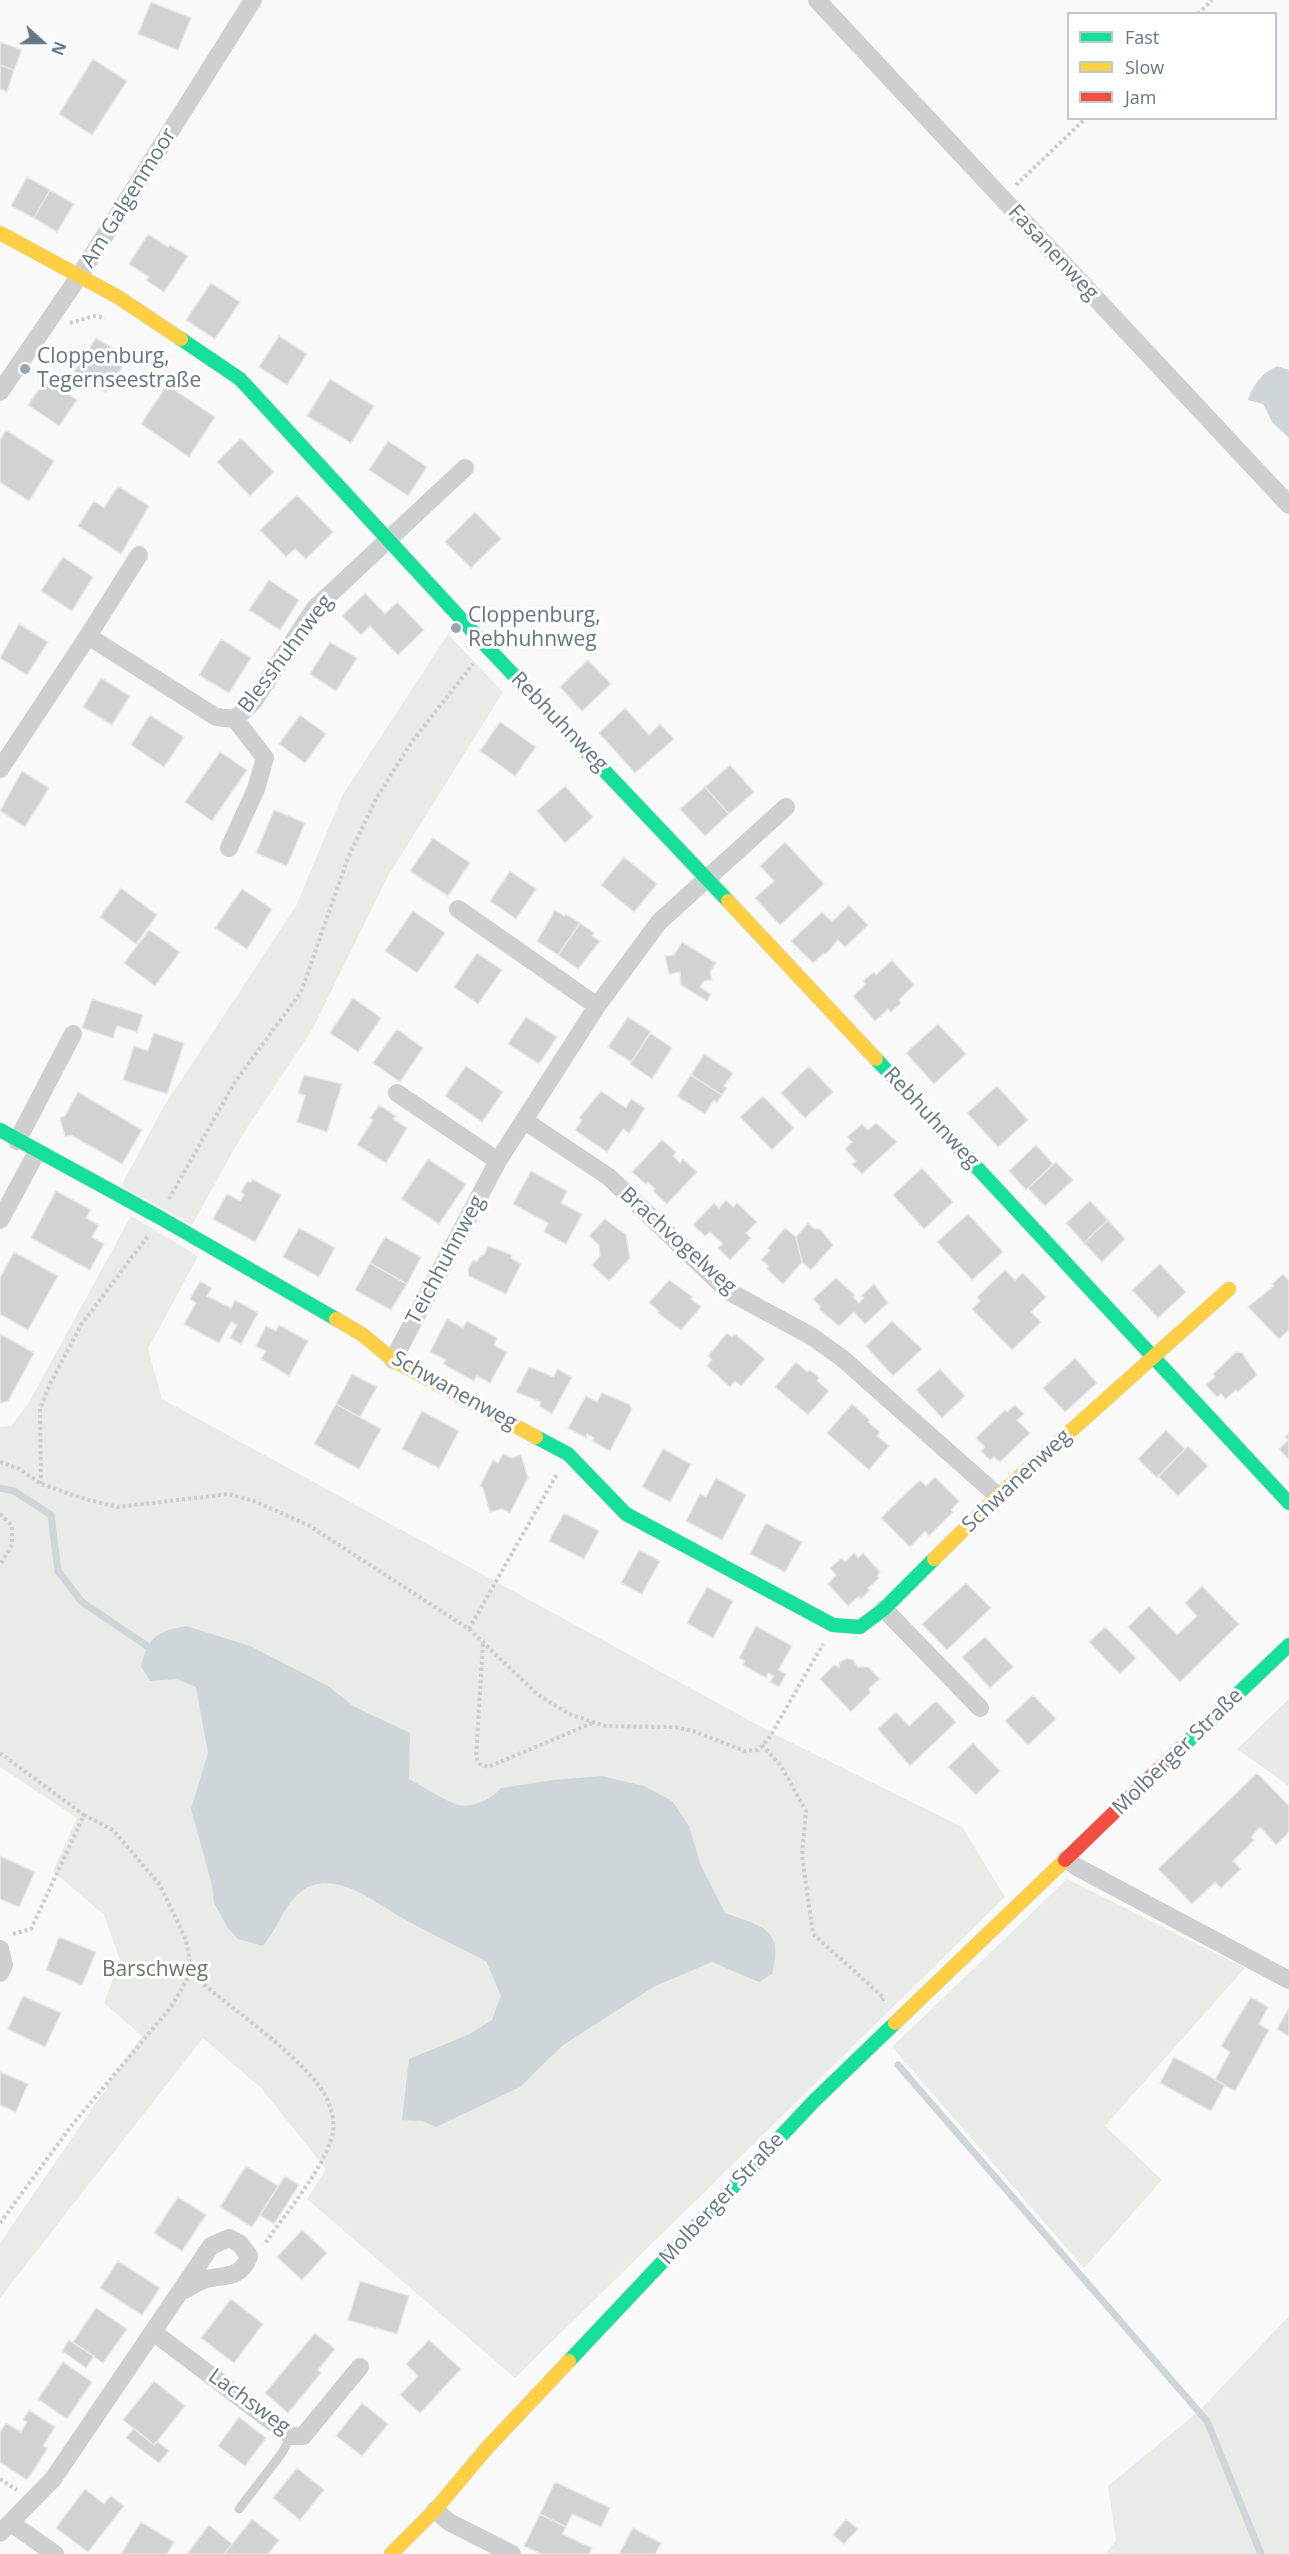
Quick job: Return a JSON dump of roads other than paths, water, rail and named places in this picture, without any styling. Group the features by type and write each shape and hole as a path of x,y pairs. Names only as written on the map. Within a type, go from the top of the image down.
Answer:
{"street":[{"name":"Am Galgenmoor","path":"0,392 78,278 253,0"},
{"name":"Fasanenweg","path":"817,0 1289,505"},
{"name":"Rebhuhnweg","path":"0,233 78,278 118,297 240,379 488,648 707,878 1289,1503"},
{"path":"389,538 465,468"},
{"name":"Blesshuhnweg","path":"236,719 254,702 315,608 389,538"},
{"path":"0,769 139,555"},
{"name":"Blesshuhnweg","path":"88,636 216,717 236,719 265,758 256,789 229,848"},
{"path":"707,878 786,807"},
{"name":"Teichhuhnweg","path":"393,1360 498,1161 597,1006 659,922 707,878"},
{"path":"458,909 597,1006"},
{"path":"16,1141 73,1034"},
{"path":"397,1093 498,1161"},
{"name":"Brachvogelweg","path":"525,1121 609,1178 728,1290 811,1336 842,1358 998,1496"},
{"name":"Schwanenweg","path":"0,1130 16,1141 159,1217 363,1335 393,1360 568,1454 626,1514 834,1625 860,1627 884,1609 998,1496 1154,1358"},
{"path":"0,1220 38,1152"},
{"path":"1154,1358 1229,1289"},
{"path":"884,1609 980,1708"},
{"name":"Molberger Straße","path":"392,2554 435,2510 486,2449 815,2100 1289,1645"},
{"path":"1066,1859 1289,1980"},
{"path":"0,1973 4,1965 5,1942"},
{"path":"55,2554 6,2528 53,2479 211,2246 229,2238 240,2244 249,2256 245,2267 236,2274 204,2280 180,2292"},
{"name":"Lachsweg","path":"153,2332 291,2436 303,2436 360,2367"},
{"path":"435,2510 449,2522 512,2554"}],"lane":[{"path":"239,2509 282,2453 291,2436"}],"waterway":[{"path":"0,1488 14,1491 51,1515 58,1571 82,1602 147,1646"},
{"path":"898,2065 1207,2421 1261,2554"}],"place":[{"name":"Cloppenburg, Tegernseestraße","path":"25,369"},
{"name":"Cloppenburg, Rebhuhnweg","path":"456,628"}],"park label":[{"name":"Barschweg","path":"155,1970"}]}
